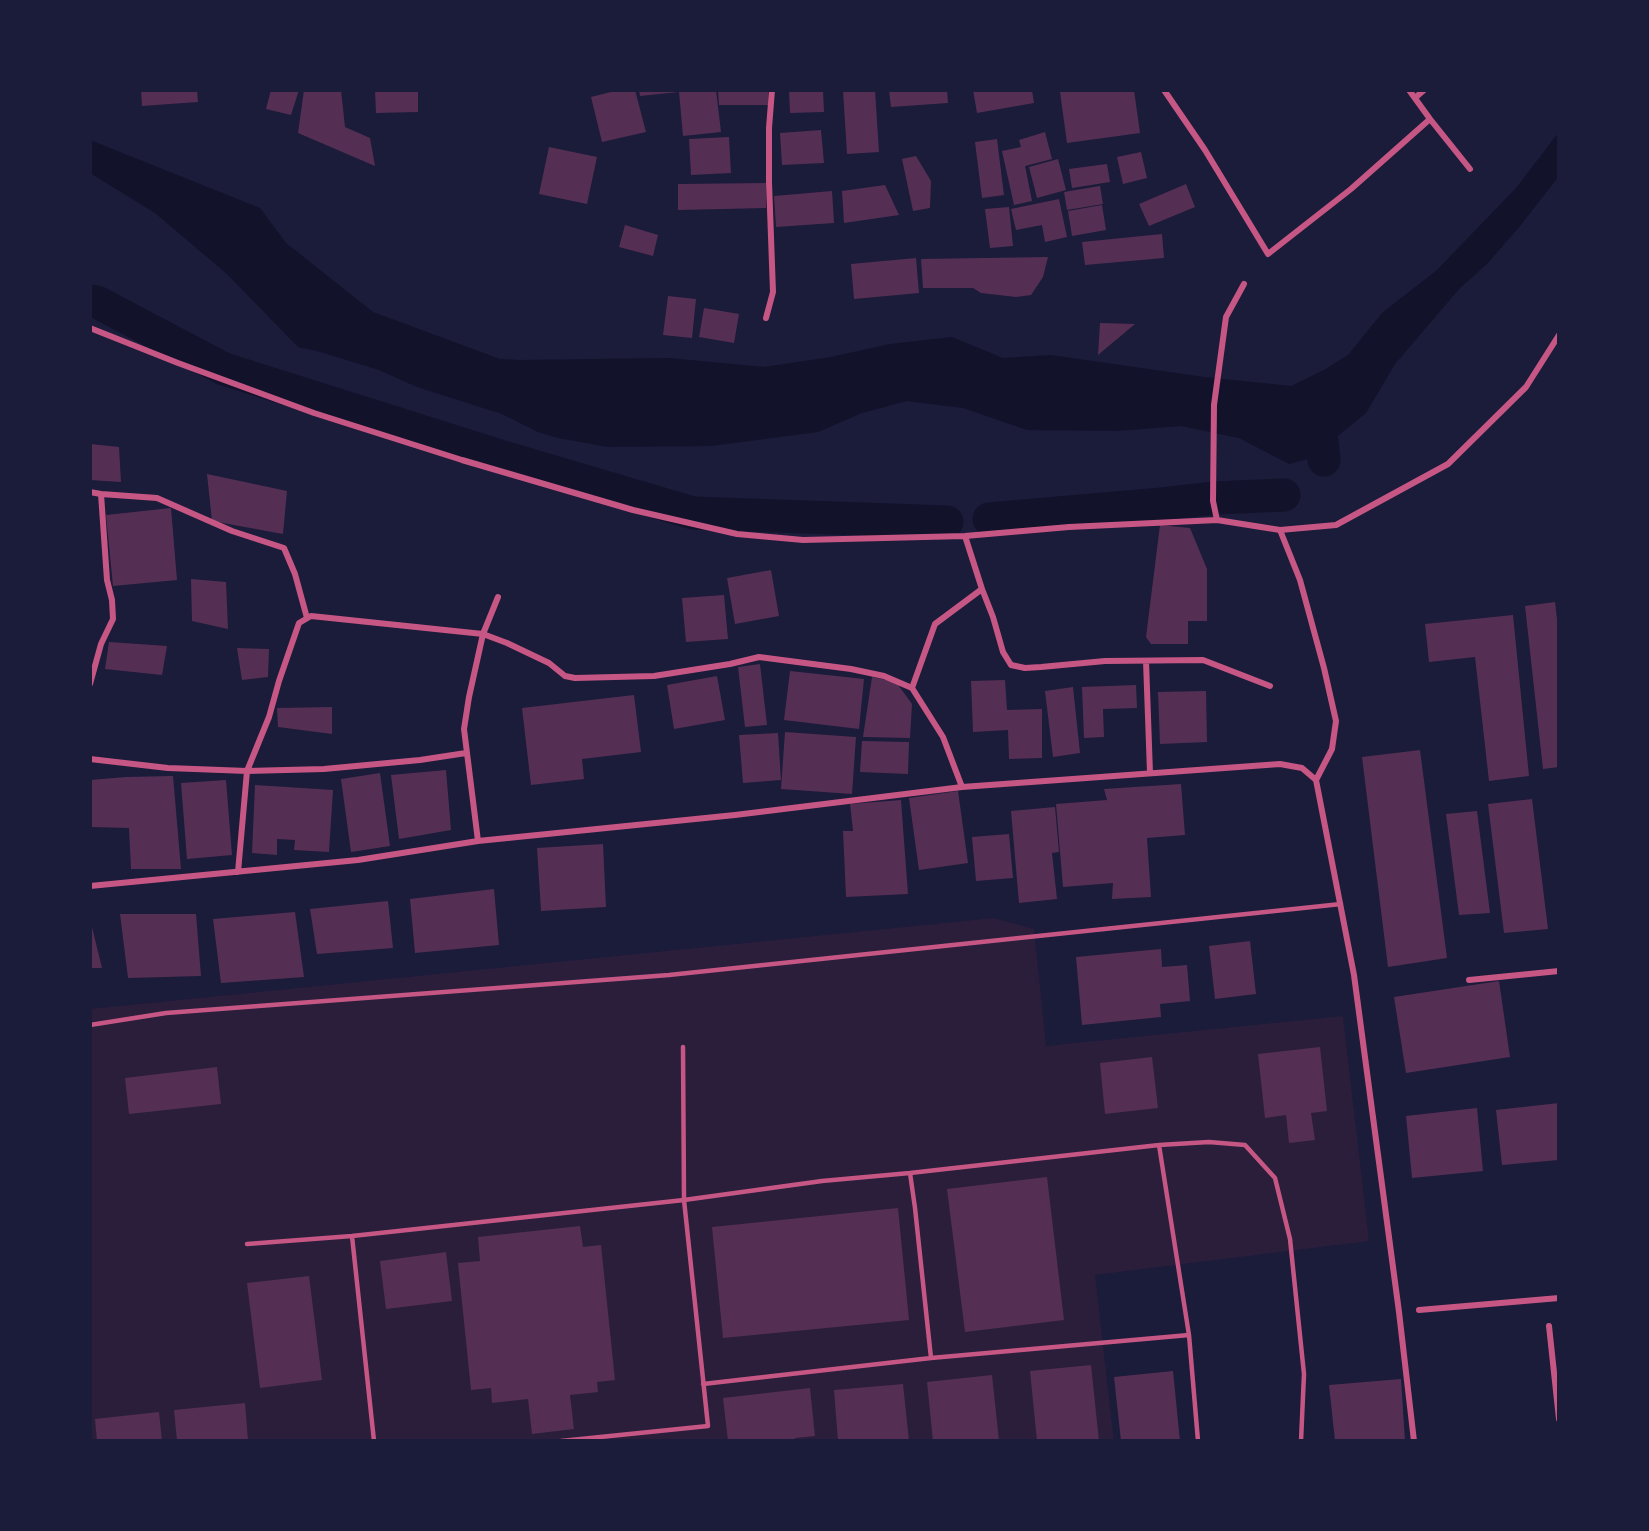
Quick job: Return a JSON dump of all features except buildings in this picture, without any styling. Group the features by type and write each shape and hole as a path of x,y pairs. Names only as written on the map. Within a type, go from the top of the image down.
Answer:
{"street":[{"path":"766,318 773,292 769,182 772,90"},
{"path":"1164,90 1205,150 1268,254 1351,189 1430,119"},
{"path":"1410,90 1470,169"},
{"path":"1415,98 1424,90"},
{"path":"1217,520 1213,501 1214,405 1226,316 1244,284"},
{"path":"90,328 314,413 462,460 633,510 737,534 802,540 965,536 1069,526 1217,520 1280,530 1336,525 1448,464 1526,387 1559,335"},
{"path":"90,492 157,498 232,531 284,548 295,574 307,618"},
{"path":"90,684 101,644 113,619 112,600 107,580 101,494"},
{"path":"1280,530 1300,580 1336,721 1332,749 1316,780"},
{"path":"965,536 1003,652 1011,665 1025,668 1105,661 1203,660 1269,686"},
{"path":"912,688 935,624 982,589"},
{"path":"478,841 465,729 468,697 483,634 498,597"},
{"path":"238,872 247,771 269,717 299,623 311,616 483,634 549,663 565,676 575,678 654,676 759,657 851,669 884,676 912,688 943,737 962,787"},
{"path":"1146,661 1150,773"},
{"path":"90,759 168,768 247,771 324,769 420,760 466,753"},
{"path":"90,886 358,860 478,841 735,815 962,787 1280,764 1302,768 1316,780 1356,989 1414,1441"},
{"path":"1469,980 1559,971"},
{"path":"1419,1310 1559,1298"},
{"path":"1549,1326 1559,1419"}],"lane":[{"path":"90,1025 166,1014 669,975 1341,904"},
{"path":"561,1441 708,1426 684,1200 683,1047"},
{"path":"247,1244 352,1236 684,1200 822,1181 1160,1145 1209,1142 1245,1145 1275,1178 1290,1239 1304,1374 1301,1441"},
{"path":"1160,1145 1189,1335 1198,1441"},
{"path":"910,1173 931,1358"},
{"path":"352,1236 374,1441"},
{"path":"704,1384 931,1358 1189,1335"}],"shaded area":[{"path":"1559,132 1559,176 1520,226 1487,264 1460,288 1395,364 1366,413 1311,458 1289,464 1239,438 1181,426 1118,431 1027,430 963,408 907,401 862,413 818,432 711,446 608,447 558,438 538,432 502,414 417,387 379,370 298,347 227,274 155,213 90,173 90,140 260,208 286,243 373,312 500,359 669,358 764,367 831,357 890,344 952,337 1003,358 1051,355 1204,377 1291,386 1348,355 1382,313 1437,270 1516,188"},
{"path":"994,918 1034,929 1046,1046 1343,1016 1369,1241 1095,1275 1114,1441 90,1441 90,1009"}],"waterway":[{"path":"90,301 97,302 224,369 503,457 693,513 947,522"},
{"path":"1318,409 1324,460"},
{"path":"989,519 1215,498 1284,495"}]}
